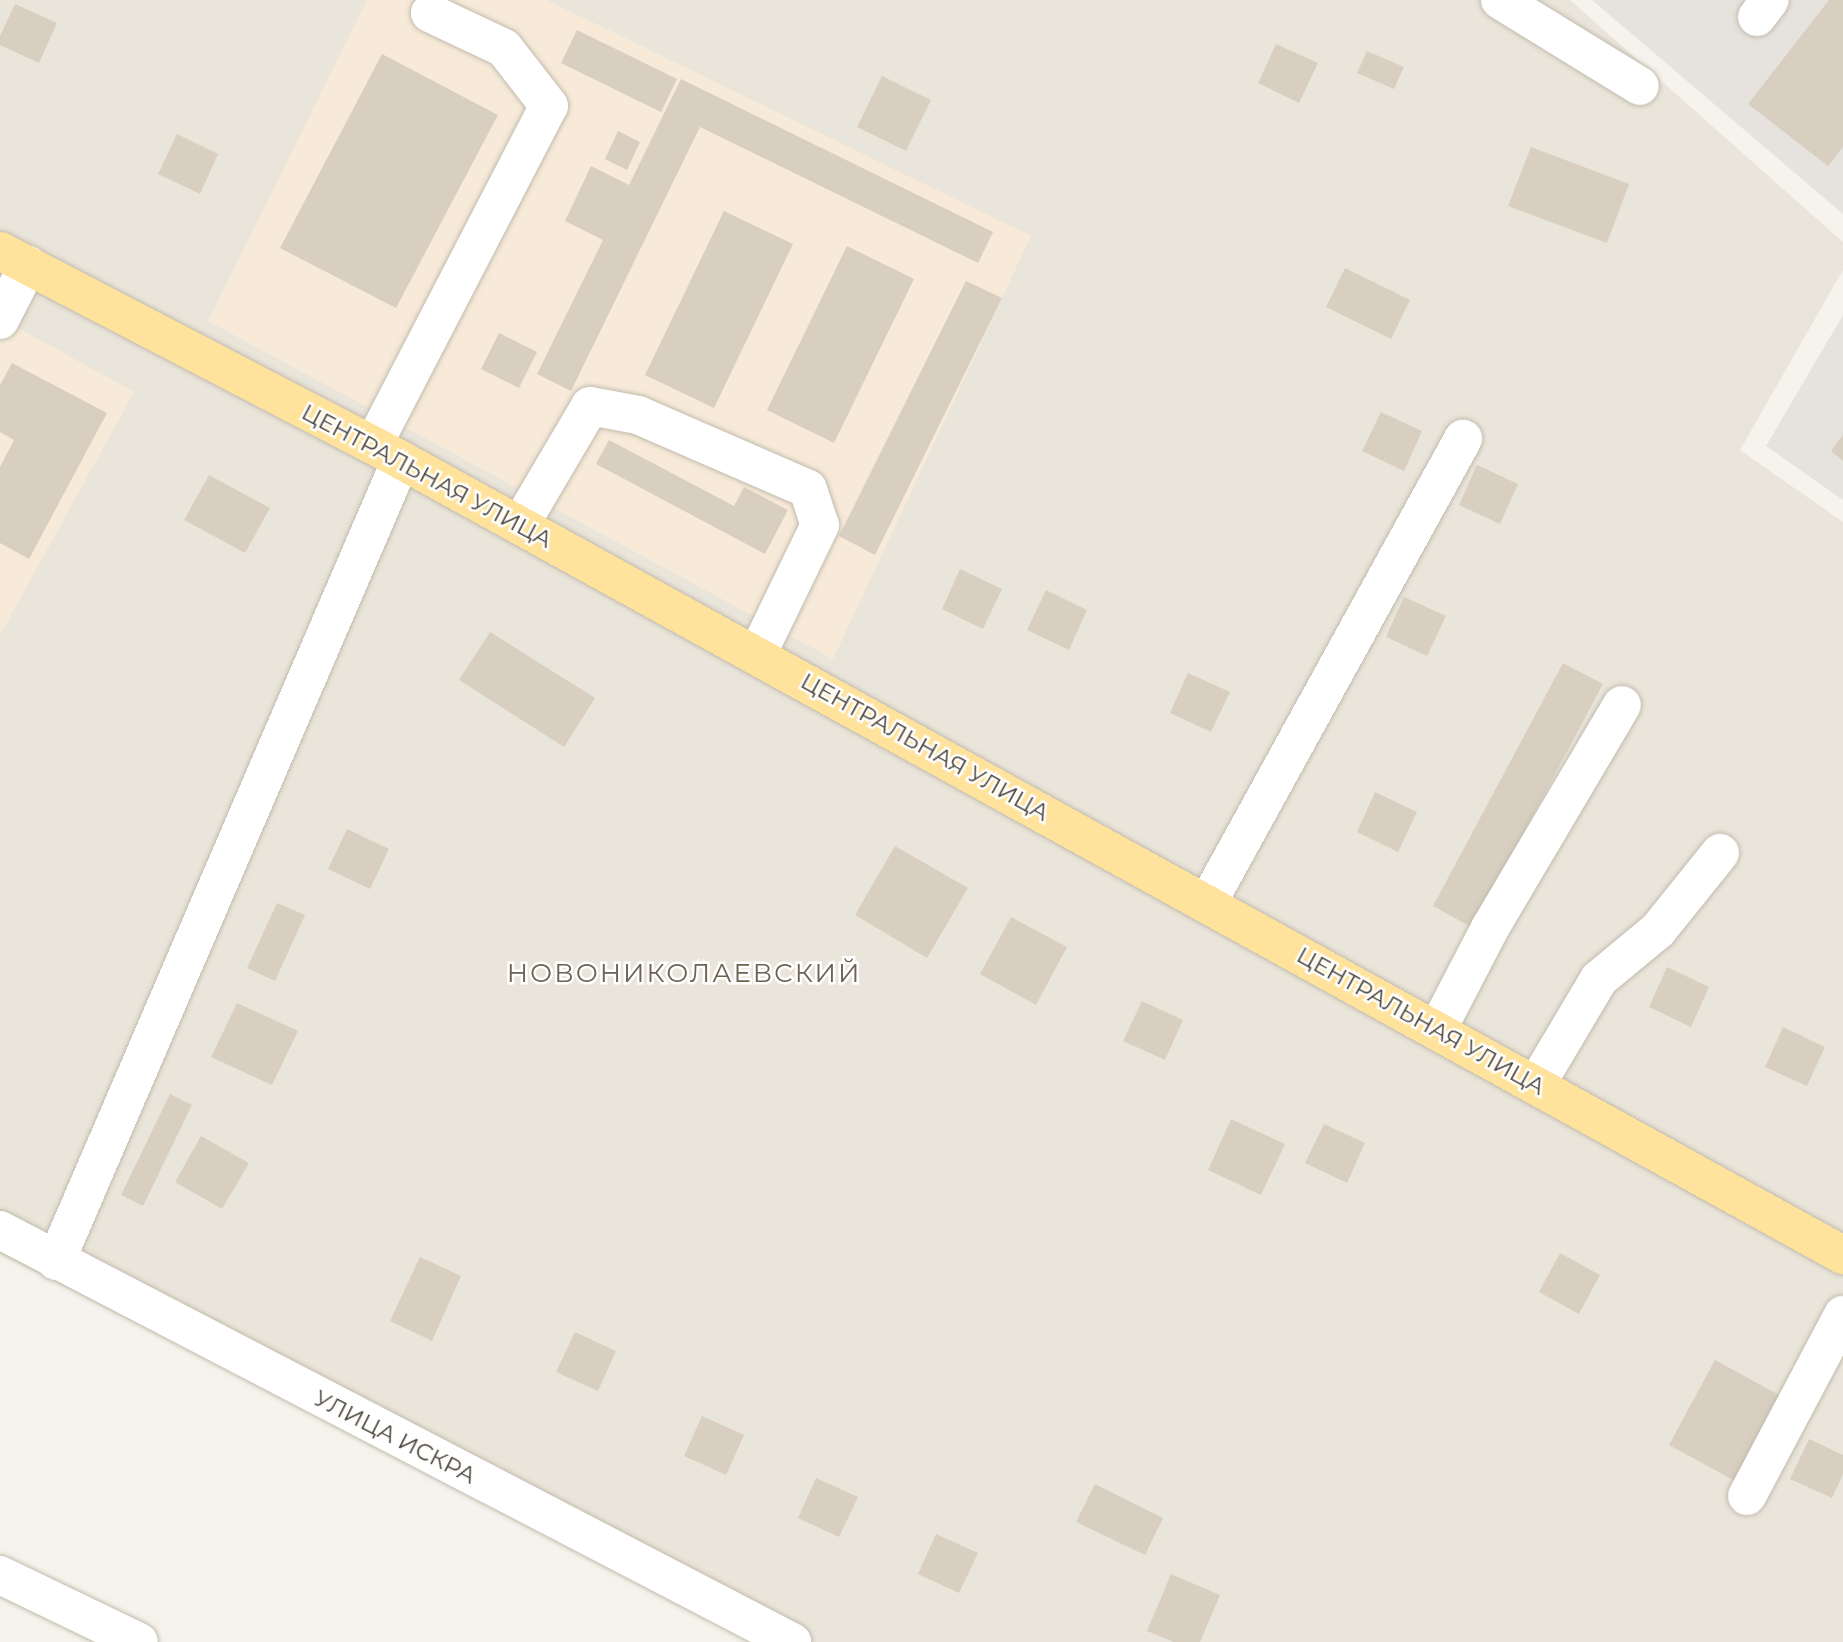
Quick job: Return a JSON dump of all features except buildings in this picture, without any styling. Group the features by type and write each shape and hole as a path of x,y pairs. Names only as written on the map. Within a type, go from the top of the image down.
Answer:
{"main road":[{"name":"ЦЕНТРАЛЬНАЯ УЛИЦА","path":"14,258 387,453 1208,902 1843,1255"}],"street":[{"path":"1500,0 1640,86"},
{"path":"56,1261 387,453 549,106 503,48 430,13"},
{"path":"0,320 14,258"},
{"path":"520,526 590,406 638,415 808,489 820,525 757,655"},
{"path":"1208,902 1463,439"},
{"path":"1437,1030 1490,928 1622,705"},
{"path":"1536,1085 1600,979 1658,930 1720,853"},
{"name":"УЛИЦА ИСКРА","path":"0,1230 792,1642"},
{"path":"1747,1496 1843,1315"},
{"path":"0,1575 139,1642"}],"shaded area":[{"path":"0,0 1570,0 1843,242 1843,270 1740,450 1843,522 1843,1642 767,1642 0,1254"},
{"path":"367,0 547,0 1031,236 833,659 208,321"},
{"path":"1592,0 1843,0 1843,214"},
{"path":"1843,315 1843,500 1766,446"},
{"path":"0,318 134,392 0,635"}],"district":[{"name":"НОВОНИКОЛАЕВСКИЙ","path":"684,974"}]}
